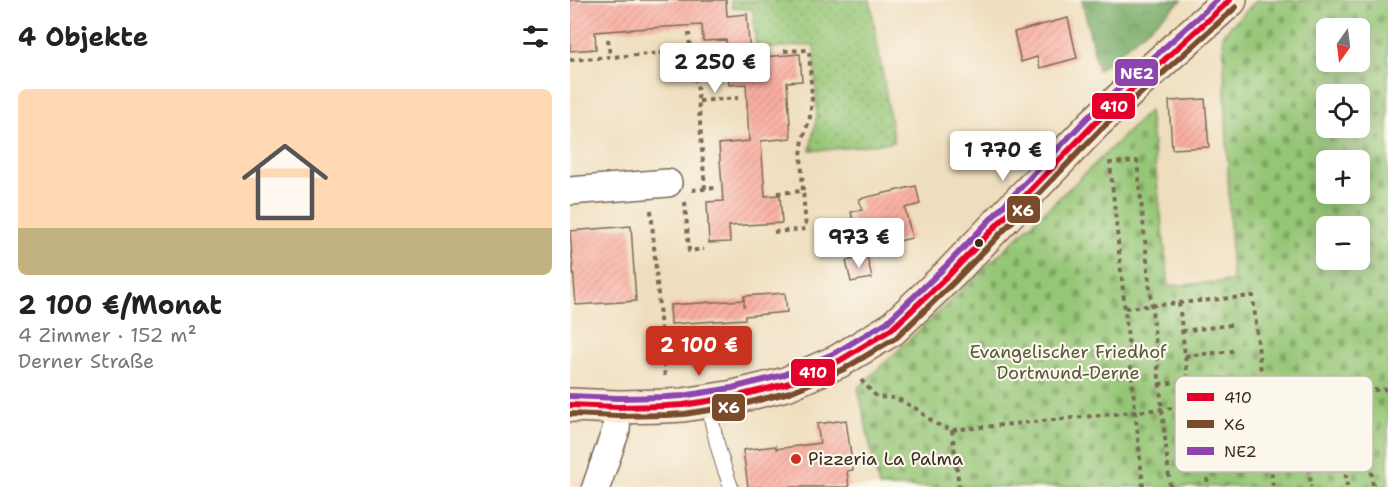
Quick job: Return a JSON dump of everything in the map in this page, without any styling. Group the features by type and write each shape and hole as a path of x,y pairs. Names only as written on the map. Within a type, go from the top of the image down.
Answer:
{"main road":[{"path":"570,405 618,407 683,405 734,397 786,384 839,361 892,329 957,266 1095,123 1230,0"}],"street":[{"path":"570,191 671,189"},
{"path":"596,487 616,430 618,407"}],"lane":[{"path":"708,401 712,429 731,487"}],"path":[{"path":"689,33 691,71 698,83 705,189"},
{"path":"608,39 610,57"},
{"path":"774,232 806,229 801,156 812,99 809,50 781,51"},
{"path":"570,60 690,51"},
{"path":"699,101 738,98"},
{"path":"1143,487 1110,163 1137,161 1170,487"},
{"path":"671,189 715,188"},
{"path":"671,189 689,251 704,249"},
{"path":"665,382 671,189"},
{"path":"777,193 804,191"},
{"path":"1125,308 1253,296 1262,376"},
{"path":"1179,303 1187,376"},
{"path":"1182,331 1231,325"},
{"path":"1185,356 1233,351"},
{"path":"1159,384 1175,382"},
{"path":"864,383 877,397 896,398 915,408 936,424 952,430 1175,409"},
{"path":"1373,390 1388,389"},
{"path":"952,430 959,487"},
{"path":"1207,472 1208,487"},
{"path":"1271,472 1273,487"},
{"path":"1310,472 1311,487"},
{"path":"1346,472 1347,487"},
{"path":"1372,472 1373,487"}],"green space":[{"path":"731,0 870,0 894,142 810,150 817,115 814,45 756,49 753,9 732,8"},
{"path":"1082,0 1182,0 1098,70"},
{"name":"Evangelischer Friedhof Dortmund-Derne","path":"1257,0 1388,0 1388,487 879,487 858,388 1149,111 1169,286 1232,281 1223,34"}],"building":[{"path":"570,0 726,0 727,16 747,14 750,58 800,54 802,81 787,82 791,138 761,141 765,196 780,195 782,223 729,226 730,242 709,243 707,202 723,201 719,144 749,141 746,84 729,85 726,40 703,41 702,25 648,28 595,32 596,49 570,51"},
{"path":"1068,18 1077,58 1040,68 1037,57 1021,62 1014,32"},
{"path":"1205,99 1209,147 1172,149 1169,101"},
{"path":"916,186 920,204 905,208 912,238 860,250 851,212 862,210 859,199"},
{"path":"631,226 636,301 576,305 570,231"},
{"path":"867,256 872,278 851,282 846,261"},
{"path":"785,293 787,312 745,316 745,319 671,324 670,305 744,300 744,296"},
{"path":"846,420 853,470 847,471 849,487 748,487 743,450 776,446 776,449 820,443 817,424"}],"transit line":[{"name":"NE2","path":"570,396 666,397 732,388 783,375 835,353 887,322 944,268 1089,116 1217,0"},
{"name":"410","path":"570,405 666,406 734,397 786,384 839,361 892,329 950,274 1095,123 1230,0"},
{"name":"X6","path":"570,414 667,415 736,406 790,392 844,369 897,337 956,280 1101,129 1236,7"}],"place":[{"name":"Pizzeria La Palma","path":"796,459"}]}
